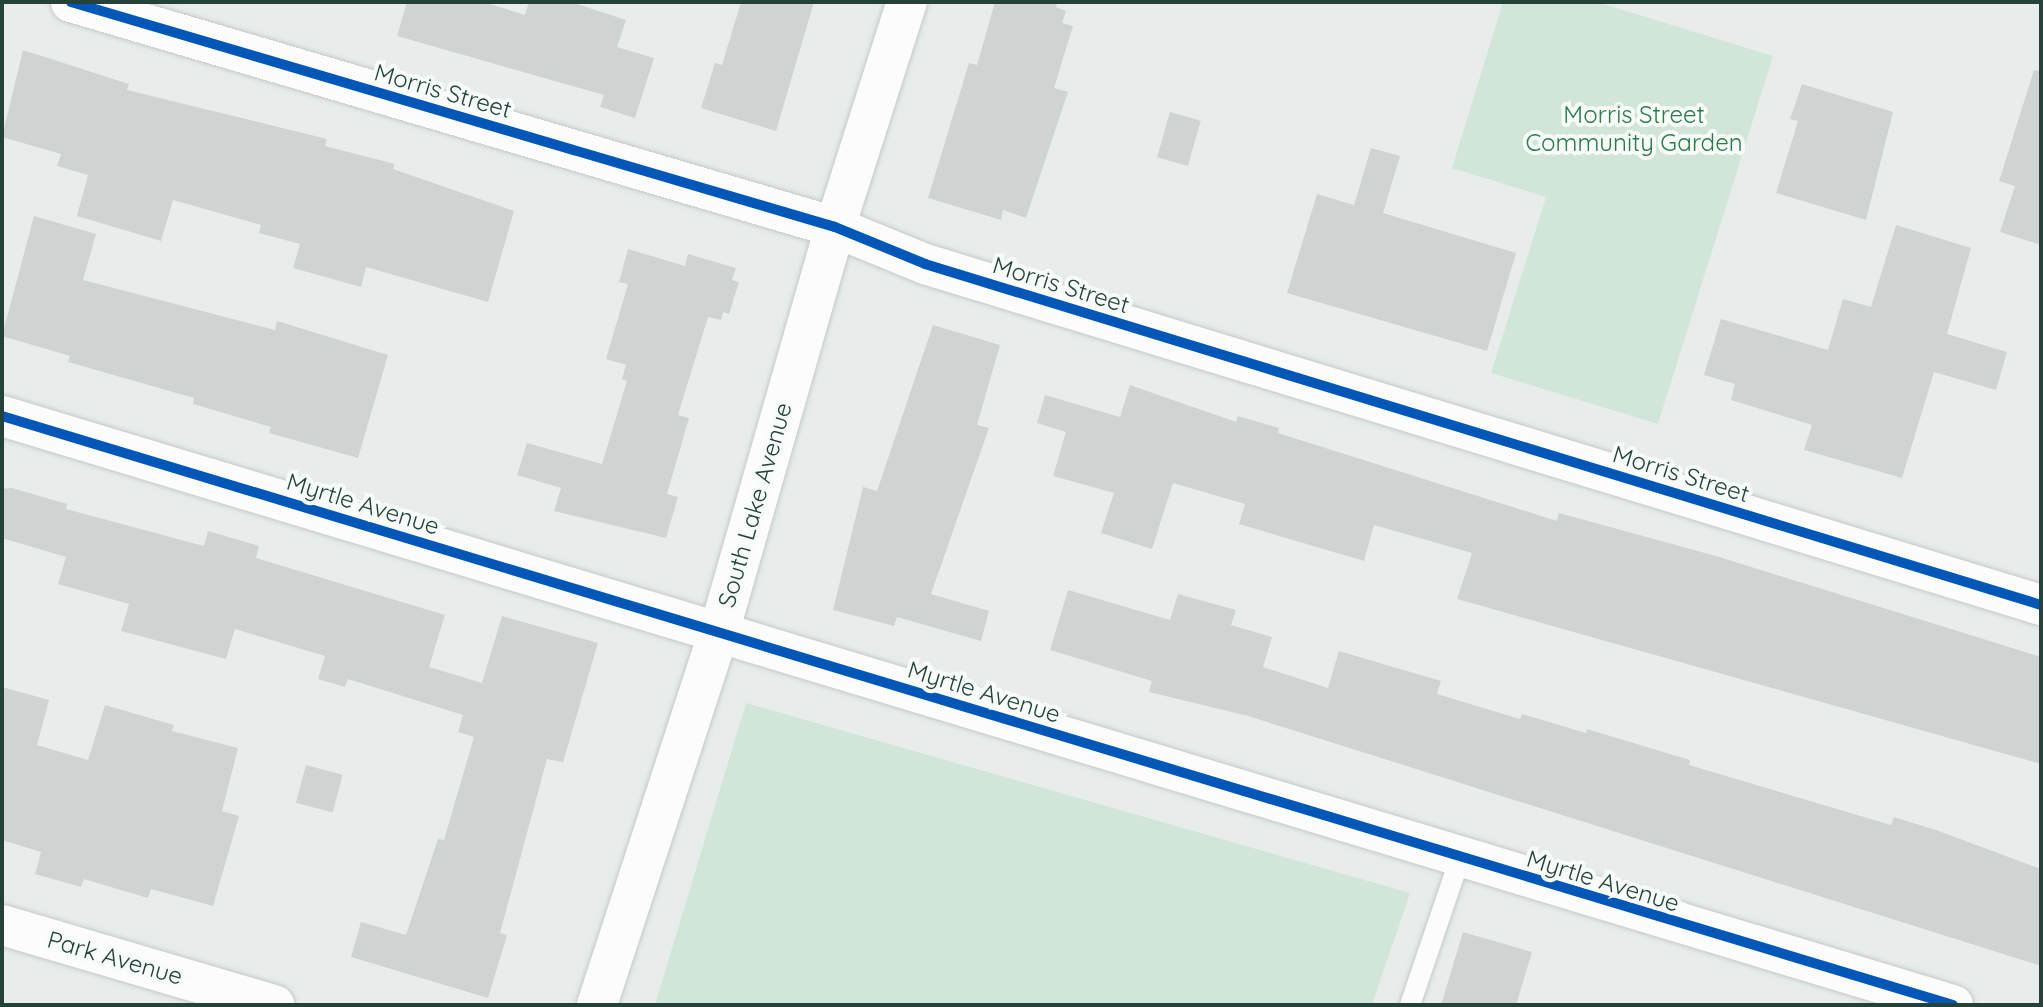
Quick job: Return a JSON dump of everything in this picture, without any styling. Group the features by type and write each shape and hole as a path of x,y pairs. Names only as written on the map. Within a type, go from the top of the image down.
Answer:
{"street":[{"name":"Morris Street","path":"71,2 835,227 925,264 2041,605"},
{"name":"South Lake Avenue","path":"597,1005 719,632 835,227 907,2"},
{"name":"Myrtle Avenue","path":"2,416 1953,1005"},
{"name":"Park Avenue","path":"2,925 274,1005"}],"lane":[{"path":"1410,1005 1460,858"}],"green space":[{"name":"Morris Street Community Garden","path":"1503,2 1597,2 1773,56 1658,424 1491,373 1546,197 1452,168"},
{"path":"746,703 1410,893 1372,1005 655,1005"}],"building":[{"path":"407,2 483,2 525,15 529,2 571,2 626,20 617,47 654,58 635,118 600,107 604,95 397,36"},
{"path":"741,2 814,2 776,131 701,108 715,63 722,65"},
{"path":"995,2 1057,2 1056,7 1066,11 1062,23 1073,26 1054,88 1068,92 1026,218 1003,210 1001,220 928,198 969,63 977,65"},
{"path":"23,50 129,84 127,90 327,139 325,146 395,164 393,169 514,211 488,302 366,267 361,287 293,268 300,244 259,233 261,225 173,200 161,241 77,216 88,175 57,166 61,154 2,137"},
{"path":"2034,70 2041,71 2041,245 2000,232 2015,186 1999,181"},
{"path":"1802,84 1893,112 1866,220 1776,193 1798,121 1790,119"},
{"path":"1170,112 1201,121 1188,166 1157,157"},
{"path":"1371,148 1400,156 1383,213 1516,253 1487,351 1287,293 1317,194 1354,205"},
{"path":"34,216 96,234 83,280 275,330 277,321 388,355 358,458 269,433 271,427 193,404 194,398 68,362 70,356 2,336"},
{"path":"1896,225 1971,248 1947,334 2007,352 1996,390 1934,372 1902,478 1804,450 1812,425 1731,400 1735,384 1704,375 1721,319 1828,350 1843,299 1871,307"},
{"path":"628,249 685,266 688,254 736,268 732,280 739,282 729,314 723,312 721,320 708,317 678,415 689,418 667,494 678,497 666,538 554,511 561,488 517,475 527,443 602,464 627,381 622,379 626,365 606,359 628,284 619,282"},
{"path":"933,325 1000,345 977,425 989,428 931,594 989,611 981,641 897,617 894,626 833,610 863,487 877,491"},
{"path":"1130,385 1236,422 1238,416 1279,428 1278,433 1557,521 1559,513 1716,556 2041,657 2041,764 1457,599 1472,553 1374,525 1364,561 1239,524 1245,504 1173,483 1152,549 1101,533 1114,493 1053,476 1066,432 1037,423 1045,395 1120,417"},
{"path":"12,488 67,504 66,509 204,546 208,531 259,546 256,558 445,615 429,667 482,683 502,616 598,643 563,762 547,759 500,933 507,935 488,998 351,957 361,922 406,935 438,839 444,840 474,737 458,732 463,715 348,679 345,687 318,679 325,656 235,629 226,659 121,631 129,604 58,584 66,557 2,538 2,489"},
{"path":"1068,590 1170,620 1178,594 1236,610 1231,625 1272,637 1263,667 1328,688 1339,651 1441,681 1437,694 1520,719 1522,714 1586,733 1587,729 1690,760 1689,765 1891,825 1894,817 2041,869 2041,966 1248,716 1149,692 1152,681 1050,650"},
{"path":"2,687 49,700 37,745 88,760 105,705 174,725 172,731 238,748 222,811 239,816 213,906 151,889 148,898 84,879 81,887 35,874 41,852 2,840"},
{"path":"306,765 343,775 333,813 296,803"},
{"path":"1463,932 1532,952 1516,1005 1441,1005"}],"cycle path":[{"path":"71,2 835,227 925,264 2041,605"},
{"path":"2,416 1953,1005"}]}
